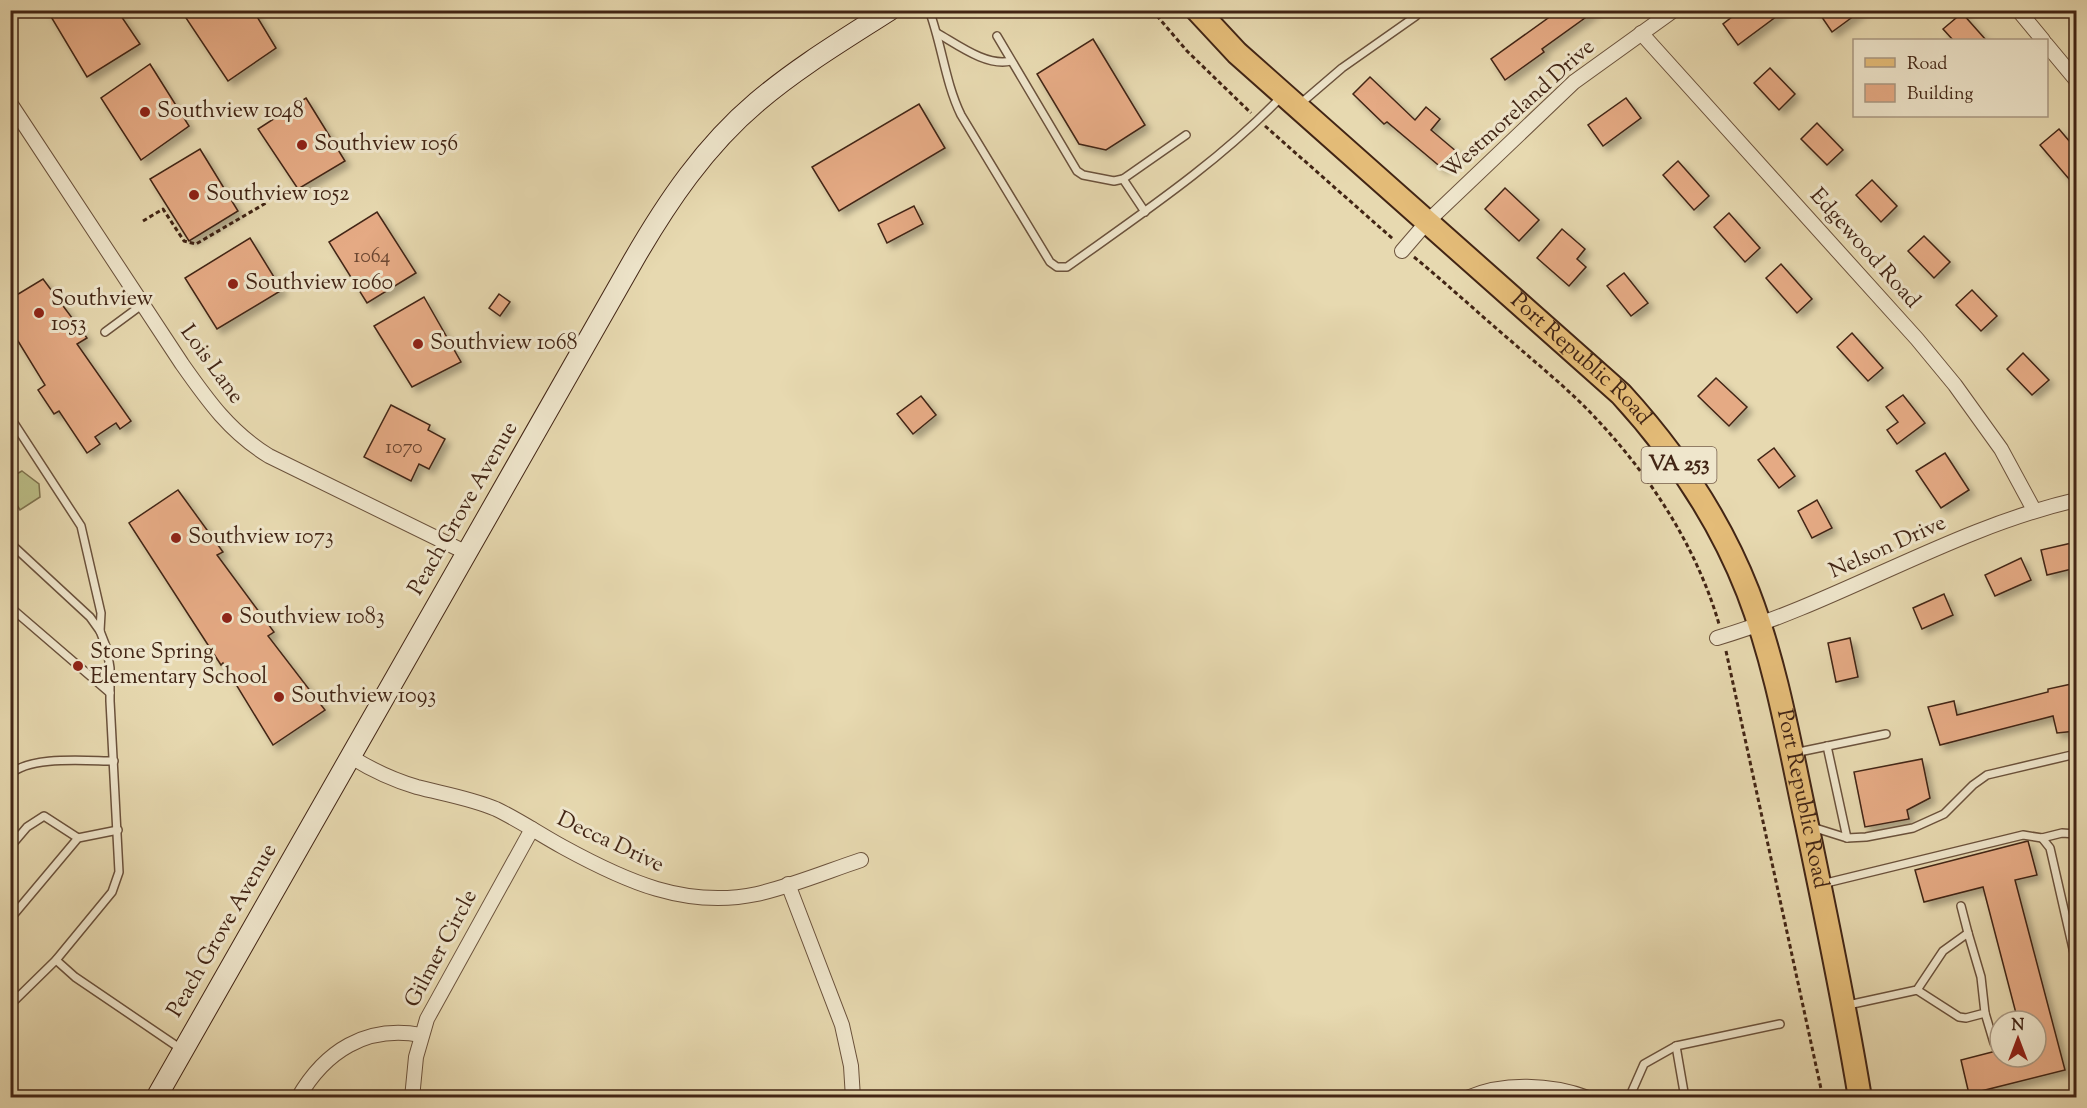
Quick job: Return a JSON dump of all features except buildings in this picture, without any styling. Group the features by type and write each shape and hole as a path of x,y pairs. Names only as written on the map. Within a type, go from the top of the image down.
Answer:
{"main road":[{"name":"Peach Grove Avenue","path":"156,1098 633,261 688,175 728,129 756,102 813,59 890,10"},
{"name":"Port Republic Road","path":"1197,10 1237,53 1596,371 1648,424 1687,475 1714,520 1744,583 1774,676 1845,1005 1860,1098"}],"street":[{"name":"Westmoreland Drive","path":"1402,251 1427,222 1574,82 1674,10"},
{"path":"2018,10 2042,39"},
{"name":"Edgewood Road","path":"1641,33 1917,339 1955,385 2001,449 2034,510"},
{"path":"2048,46 2076,80"},
{"name":"Lois Lane","path":"13,113 208,402 227,423 269,456 467,553"},
{"name":"Nelson Drive","path":"1717,638 1759,626 1826,599 2001,522 2034,510 2076,500"},
{"name":"Decca Drive","path":"351,757 376,771 404,782 480,803 510,816 628,880 666,892 699,897 759,894 861,860"},
{"name":"Gilmer Circle","path":"412,1098 414,1070 427,1019 532,829"},
{"path":"788,884 842,1025 851,1066 853,1098"},
{"path":"298,1098 319,1066 333,1054 349,1045 375,1035 403,1033 422,1035"},
{"path":"1467,1098 1515,1086 1544,1088 1588,1098"}],"lane":[{"path":"929,10 937,33 950,92 961,115 1052,264 1060,268 1067,267 1145,212 1259,120 1342,68 1416,16"},
{"path":"937,33 984,58 1004,63 1011,61"},
{"path":"997,36 1077,171 1083,175 1114,181 1123,179 1186,135"},
{"path":"1123,179 1145,212"},
{"path":"105,332 143,304"},
{"path":"10,417 81,526 101,613 100,631"},
{"path":"10,543 90,617 100,631 107,649 110,668 120,872 112,892 56,960 10,1005"},
{"path":"10,607 110,693"},
{"path":"1791,753 1886,734"},
{"path":"1827,746 1847,838"},
{"path":"1807,825 1847,838 1866,837 1920,826 1944,814 1973,785 1988,775 2076,754"},
{"path":"10,775 36,762 114,761"},
{"path":"10,847 27,827 44,816 78,838"},
{"path":"10,919 78,838 118,830"},
{"path":"1820,885 2024,835 2042,838 2062,833 2076,834"},
{"path":"2042,838 2050,848 2076,962"},
{"path":"1961,906 1980,977 1988,1023"},
{"path":"1917,990 1943,951 1968,933"},
{"path":"56,960 75,977 183,1050"},
{"path":"1845,1005 1917,990 1959,1017 1966,1018 1985,1013"},
{"path":"1629,1098 1644,1064 1676,1046 1780,1024"},
{"path":"1676,1046 1685,1098"}],"path":[{"path":"1152,10 1187,51 1236,99"},
{"path":"1269,129 1391,237"},
{"path":"143,221 164,209 184,241 196,244 266,203"},
{"path":"1419,261 1557,381 1618,443 1642,472 1668,512 1693,558 1717,619"},
{"path":"1728,656 1823,1098"}],"green space":[{"path":"22,471 39,484 40,497 20,510 11,495 11,477"}],"place":[{"name":"Southview 1048","path":"145,112"},
{"name":"Southview 1056","path":"302,145"},
{"name":"Southview 1052","path":"194,195"},
{"name":"Southview 1060","path":"233,284"},
{"name":"Southview 1053","path":"39,313"},
{"name":"Southview 1068","path":"418,344"},
{"name":"Southview 1073","path":"176,538"},
{"name":"Southview 1083","path":"227,618"},
{"name":"Stone Spring Elementary School","path":"78,666"},
{"name":"Southview 1093","path":"279,697"}]}
